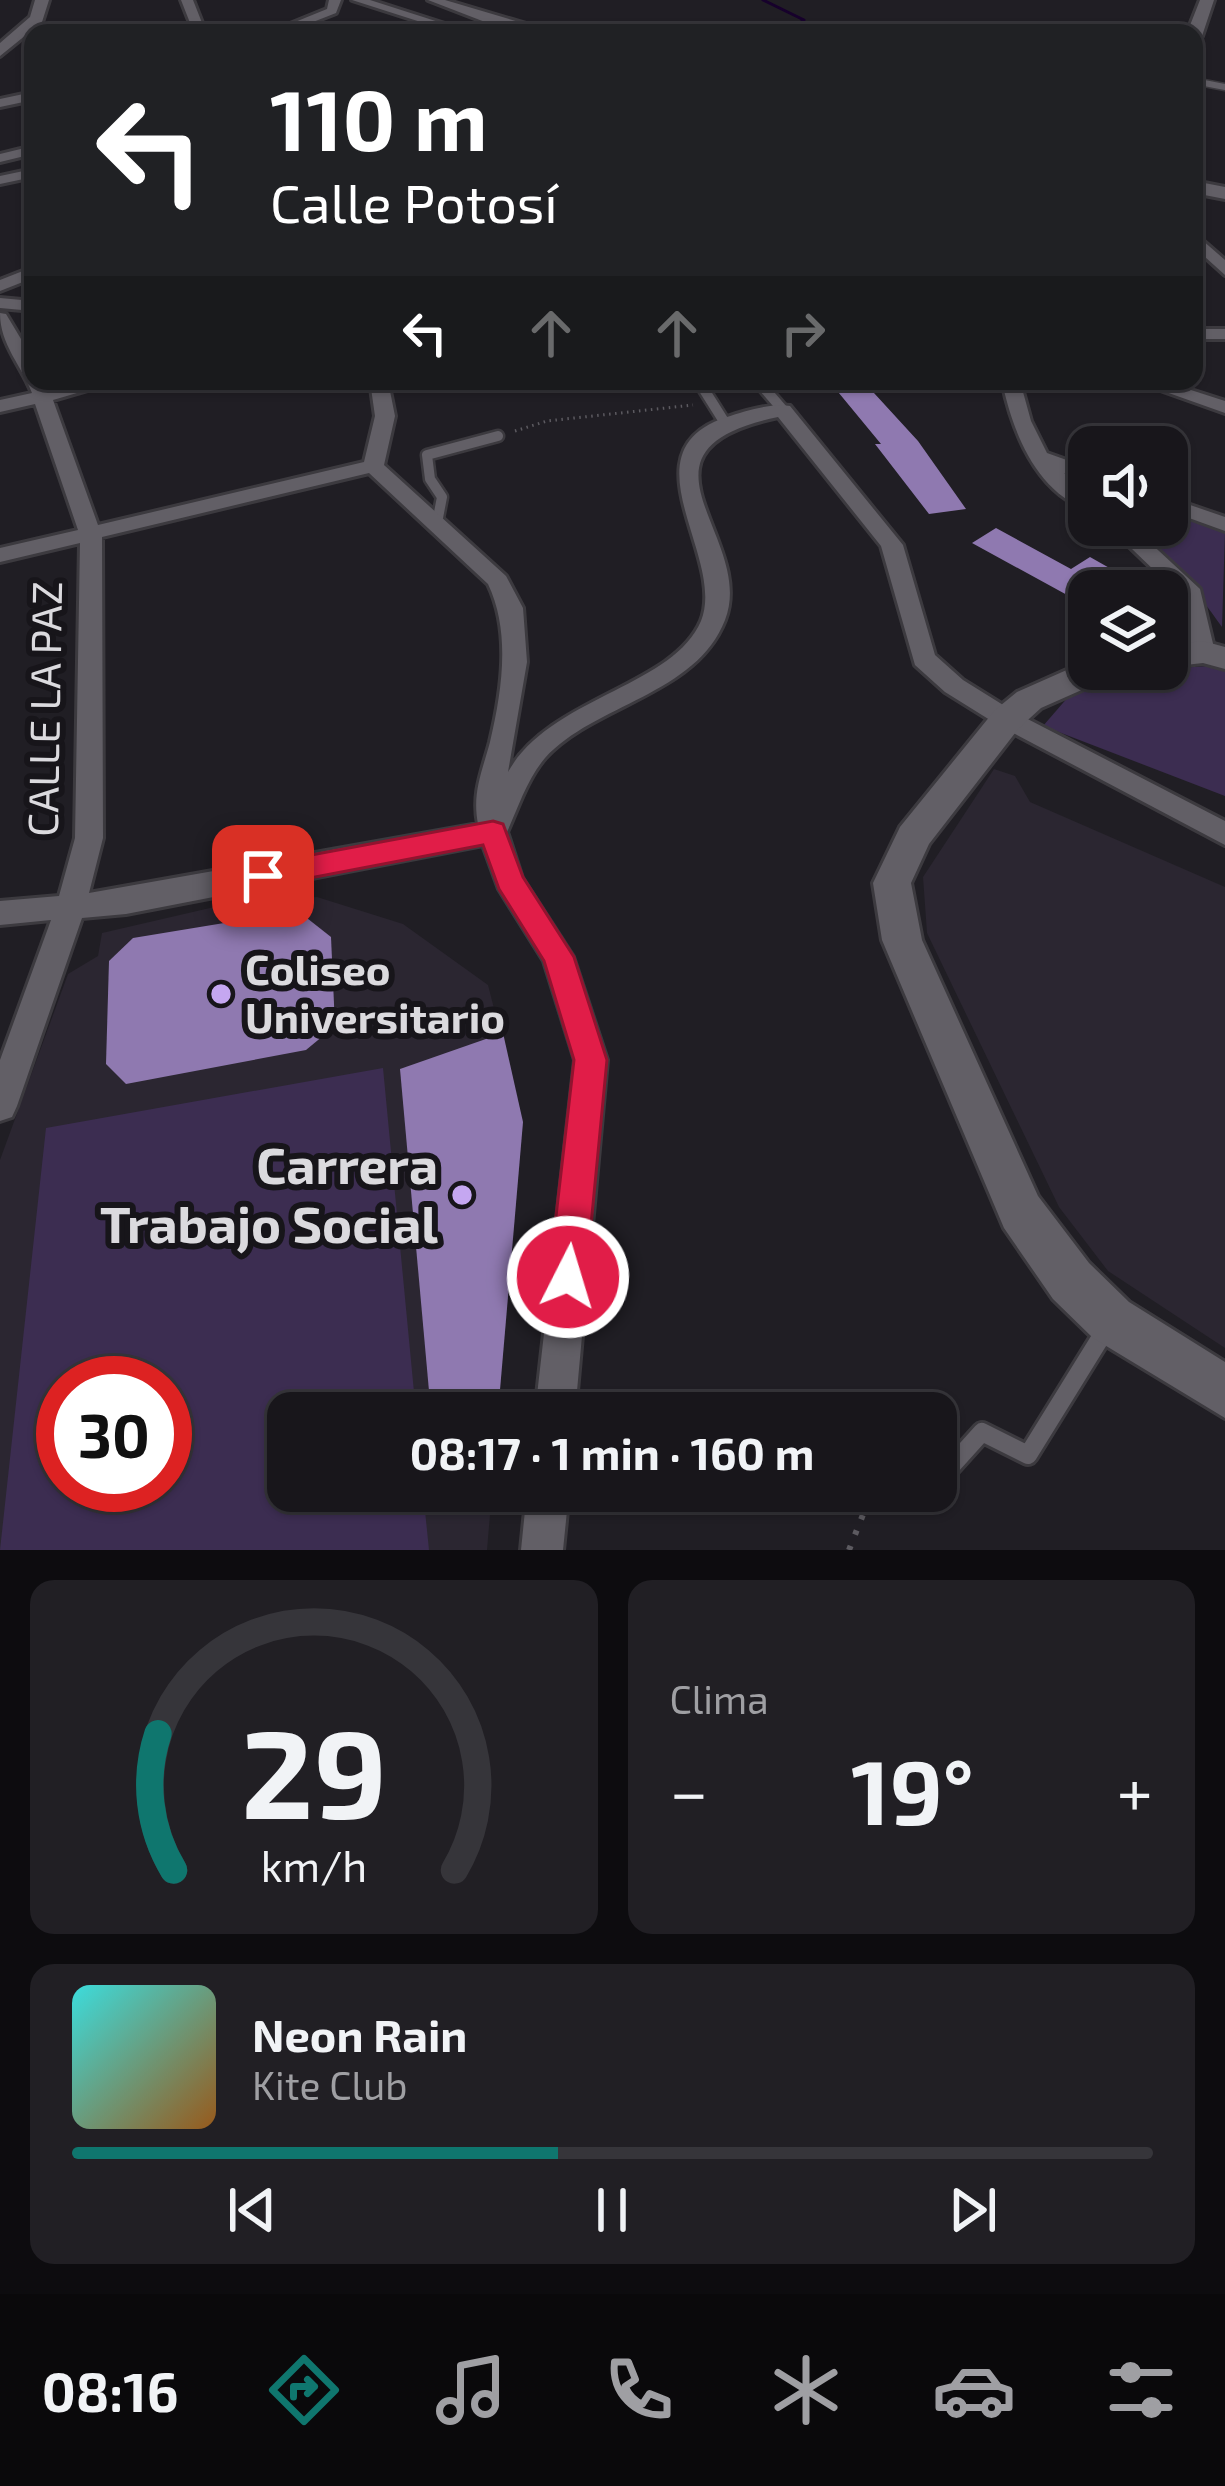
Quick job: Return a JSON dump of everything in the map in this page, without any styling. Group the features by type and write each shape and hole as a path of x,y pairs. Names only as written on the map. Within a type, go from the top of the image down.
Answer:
{"street":[{"path":"299,24 332,11 334,0"},
{"path":"434,0 508,24"},
{"path":"361,1 437,24"},
{"path":"0,51 24,30"},
{"path":"1210,254 1225,271"},
{"name":"CALLE LA PAZ","path":"0,318 24,360"},
{"path":"0,406 28,390"},
{"name":"CALLE LA PAZ","path":"0,1106 71,907 89,838 91,535 40,390"},
{"path":"373,466 385,416 381,390"},
{"path":"1013,390 1020,425 1034,455 1068,485"},
{"path":"1172,390 1225,407"},
{"path":"493,832 536,750 684,656 713,622 719,592 692,504 688,465 718,413 783,410 892,544 924,659 954,686 1007,718 1225,834"},
{"path":"1034,455 1068,467"},
{"path":"373,466 497,581 511,608 514,662 504,738 487,798 509,880 558,957 590,1060 557,1392"},
{"path":"0,555 373,466"},
{"path":"1188,511 1225,524"},
{"path":"1141,546 1192,594 1214,655"},
{"path":"1068,683 1029,700 1007,718 913,837 892,883 902,940 1022,1212 1071,1281 1112,1320 1225,1393"},
{"path":"0,913 126,902 493,832"},
{"path":"542,1550 546,1512"}],"lane":[{"path":"704,390 718,413"},
{"path":"766,390 783,410"},
{"path":"437,524 442,497 430,479 427,455 498,436"},
{"path":"957,1460 982,1432 1028,1455 1112,1320"}],"path":[{"path":"498,436 547,421 718,413"},
{"path":"849,1550 864,1512"}],"shaded area":[{"path":"1188,519 1225,532 1222,627 1188,582 1188,570 1178,570 1156,547 1188,546"},
{"path":"1188,667 1225,671 1225,796 1043,726 1069,696 1089,690 1188,690"},
{"path":"994,769 1015,776 1030,802 1225,887 1225,1348 1108,1271 1059,1207 927,933 923,877"},
{"path":"317,897 403,924 488,985 523,1122 500,1392 267,1392 267,1512 490,1512 487,1550 0,1550 0,1160 68,974 98,956 102,933 223,905"},
{"path":"383,1068 414,1392 267,1392 267,1512 425,1512 429,1550 0,1550 46,1128"}],"building":[{"path":"836,390 871,390 918,441 966,509 929,514 875,444 881,444"},
{"path":"996,528 1071,569 1090,557 1113,570 1068,570 1068,596 972,543"},
{"name":"Coliseo Universitario","path":"298,911 331,937 335,1026 306,1050 126,1084 106,1064 109,961 133,938"},
{"path":"503,1033 523,1122 500,1392 429,1392 400,1069"}],"waterway":[{"path":"763,0 804,20 798,24"}],"place":[{"name":"Coliseo Universitario","path":"221,994"},
{"name":"Carrera Trabajo Social","path":"462,1195"}],"route":[{"path":"263,876 493,832 509,880 558,957 590,1060 568,1277"}]}
